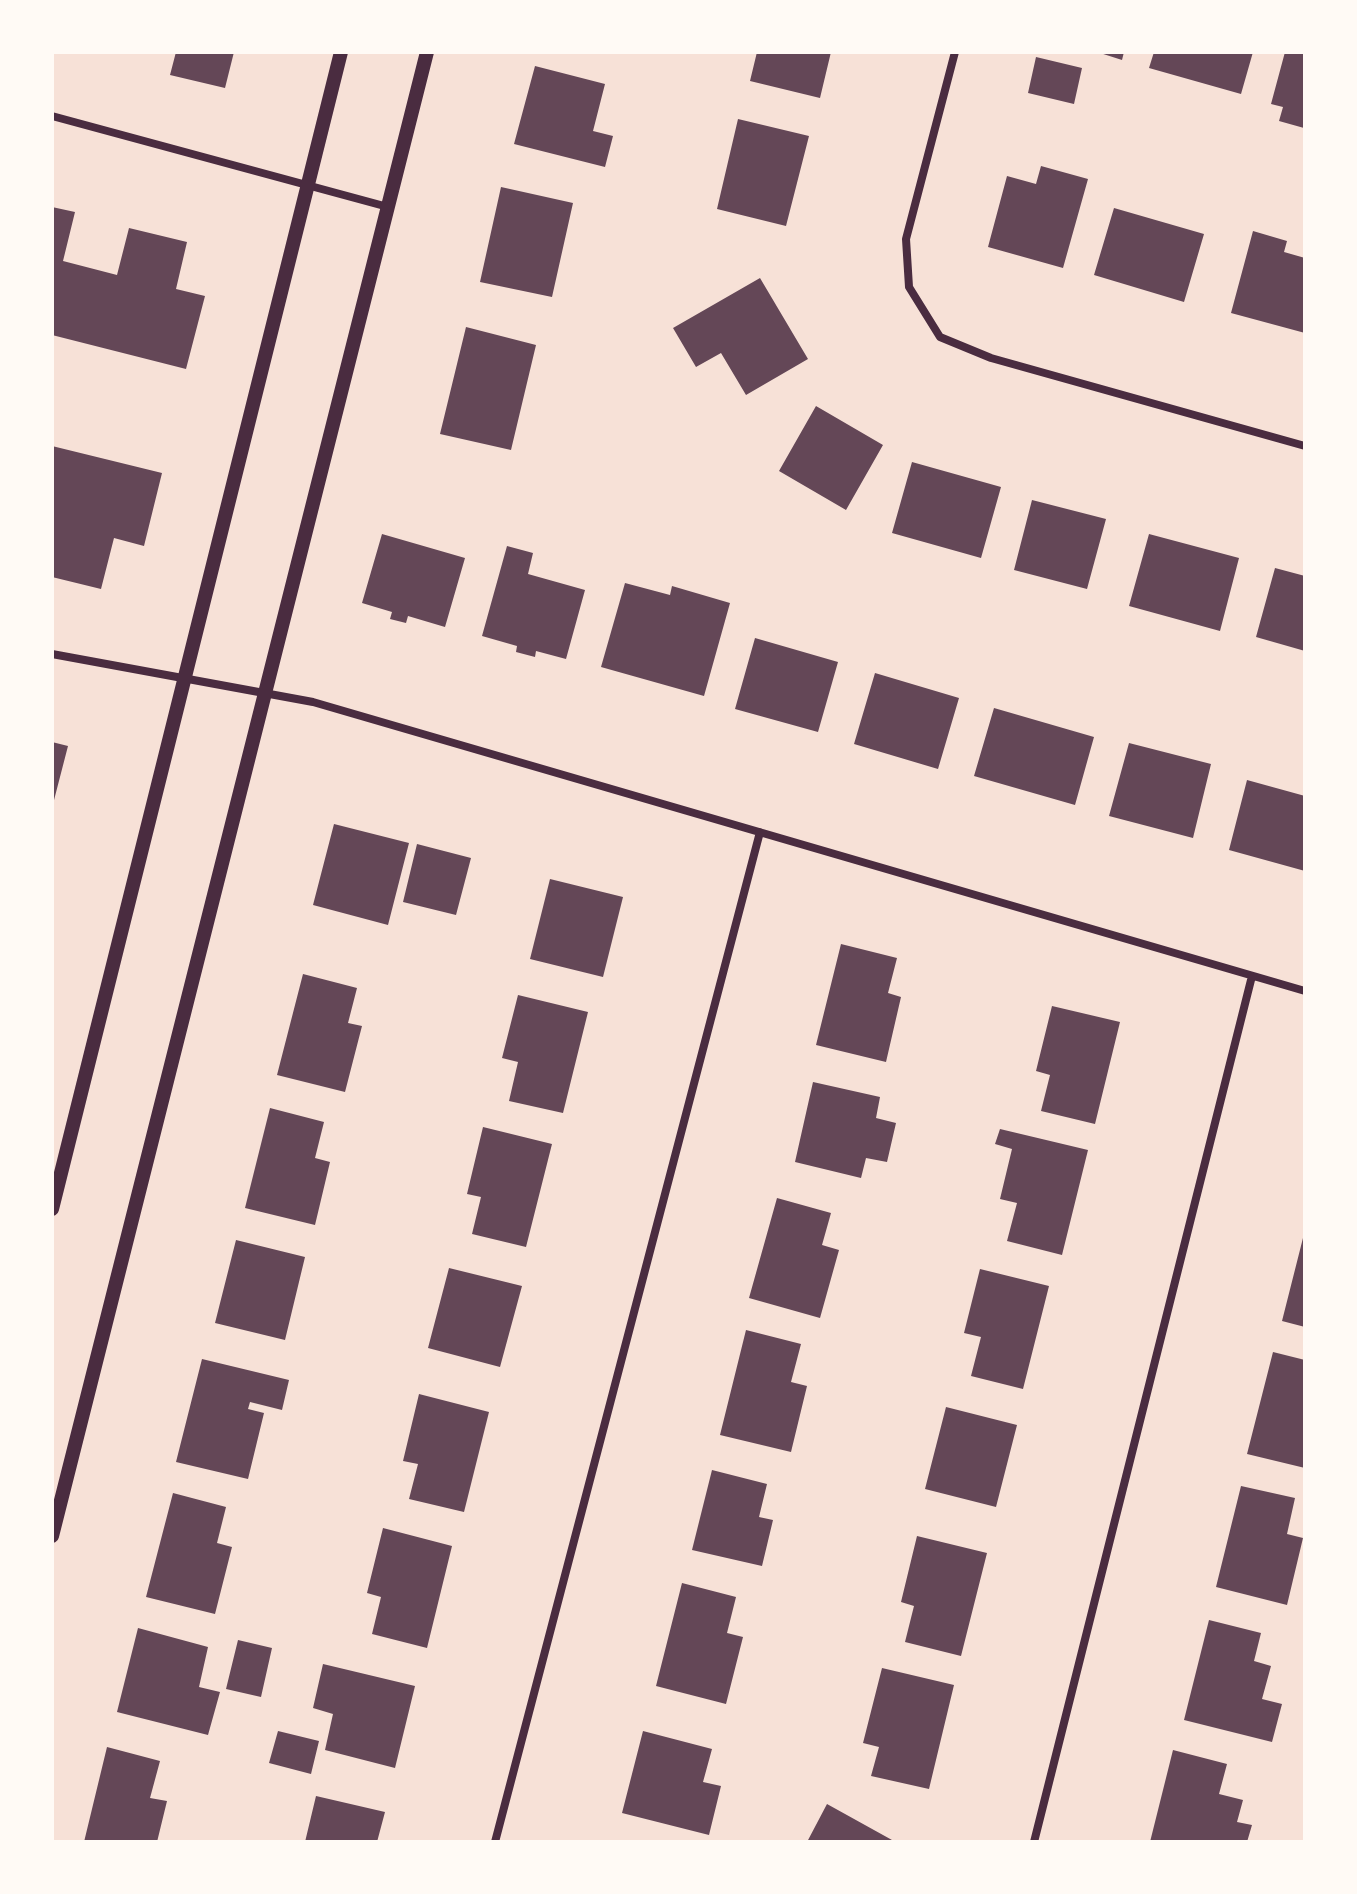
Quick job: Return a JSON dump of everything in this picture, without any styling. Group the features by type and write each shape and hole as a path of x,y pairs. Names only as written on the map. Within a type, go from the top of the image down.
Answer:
{"street":[{"path":"52,1209 341,52"},
{"path":"52,1536 427,52"},
{"path":"955,52 906,239 909,287 940,337 991,358 1305,446"},
{"path":"52,116 388,207"},
{"path":"52,654 313,702 1305,991"},
{"path":"495,1842 760,832"},
{"path":"1034,1842 1252,976"}],"building":[{"path":"176,52 234,52 225,88 170,75"},
{"path":"757,52 831,52 820,98 750,81"},
{"path":"1097,52 1124,52 1122,60"},
{"path":"1154,52 1253,52 1241,94 1149,68"},
{"path":"1285,52 1305,52 1304,128 1279,121 1283,107 1271,104"},
{"path":"1036,57 1082,68 1074,104 1028,93"},
{"path":"535,66 605,84 593,131 613,136 605,167 514,144"},
{"path":"738,119 809,136 786,226 717,209"},
{"path":"1041,166 1088,179 1063,268 988,247 1007,176 1036,184"},
{"path":"501,187 573,203 552,297 480,282"},
{"path":"52,207 75,212 63,261 117,275 129,228 187,242 176,289 205,296 186,369 52,335"},
{"path":"1114,208 1204,234 1184,302 1094,275"},
{"path":"1253,231 1287,241 1284,252 1305,258 1305,333 1231,313"},
{"path":"760,278 808,359 746,395 721,353 696,367 673,328"},
{"path":"466,327 536,345 511,450 440,434"},
{"path":"816,406 883,445 846,510 779,471"},
{"path":"52,446 162,473 144,546 114,538 101,589 52,577"},
{"path":"912,462 1001,487 981,558 892,533"},
{"path":"1032,500 1106,519 1087,589 1014,570"},
{"path":"382,534 465,558 445,627 408,616 406,623 390,619 392,612 362,603"},
{"path":"1149,534 1239,558 1220,631 1129,606"},
{"path":"507,546 533,553 528,574 585,590 566,659 536,651 535,657 516,652 517,646 482,636"},
{"path":"1275,568 1305,576 1305,651 1256,637"},
{"path":"625,583 670,595 672,586 730,603 704,696 601,667"},
{"path":"755,638 838,662 818,732 735,709"},
{"path":"875,673 959,698 938,769 854,744"},
{"path":"994,708 1094,737 1075,805 974,776"},
{"path":"52,742 68,746 53,804 52,804"},
{"path":"1129,743 1211,764 1193,838 1109,816"},
{"path":"1247,780 1305,796 1305,871 1229,850"},
{"path":"334,824 409,843 388,925 313,905"},
{"path":"417,844 471,858 456,915 403,902"},
{"path":"550,879 623,897 603,977 530,959"},
{"path":"841,944 897,958 888,993 901,997 886,1062 816,1045"},
{"path":"303,974 357,988 348,1023 362,1026 345,1092 277,1075"},
{"path":"518,995 588,1012 563,1113 509,1101 518,1062 502,1058"},
{"path":"1052,1006 1120,1022 1095,1124 1041,1111 1050,1075 1036,1071"},
{"path":"813,1082 880,1097 876,1118 896,1123 887,1162 866,1158 861,1178 795,1162"},
{"path":"270,1108 324,1122 315,1158 330,1162 315,1225 245,1208"},
{"path":"483,1127 552,1144 526,1247 472,1234 481,1197 467,1194"},
{"path":"1000,1129 1088,1150 1062,1255 1007,1241 1017,1203 1000,1199 1012,1149 995,1144"},
{"path":"777,1198 831,1213 822,1245 839,1250 820,1318 749,1298"},
{"path":"1305,1234 1305,1327 1282,1321"},
{"path":"236,1240 305,1257 285,1340 215,1323"},
{"path":"449,1268 522,1286 500,1367 428,1348"},
{"path":"980,1269 1049,1286 1023,1389 971,1376 981,1337 964,1333"},
{"path":"746,1330 801,1344 791,1382 807,1386 791,1452 720,1435"},
{"path":"1273,1352 1305,1360 1305,1468 1247,1454"},
{"path":"202,1359 289,1380 282,1410 250,1402 248,1409 264,1413 248,1479 176,1462"},
{"path":"419,1394 489,1412 464,1512 409,1499 418,1464 403,1461"},
{"path":"946,1407 1017,1425 996,1507 925,1489"},
{"path":"712,1470 767,1484 759,1517 773,1520 762,1566 692,1550"},
{"path":"1241,1486 1295,1498 1287,1534 1303,1538 1287,1605 1216,1587"},
{"path":"173,1493 226,1507 217,1543 232,1547 215,1614 146,1597"},
{"path":"383,1528 452,1546 427,1648 372,1634 381,1597 367,1593"},
{"path":"917,1536 987,1553 961,1656 905,1642 914,1606 901,1602"},
{"path":"682,1583 736,1597 727,1633 743,1637 726,1704 656,1686"},
{"path":"1209,1620 1261,1633 1254,1661 1271,1666 1262,1699 1282,1704 1272,1742 1184,1720"},
{"path":"138,1628 208,1647 199,1687 220,1692 208,1735 117,1712"},
{"path":"238,1640 272,1648 261,1697 226,1689"},
{"path":"323,1664 415,1686 395,1768 325,1750 333,1714 313,1708"},
{"path":"882,1668 954,1685 929,1789 871,1776 879,1747 863,1743"},
{"path":"278,1731 319,1741 311,1774 269,1763"},
{"path":"643,1731 712,1749 703,1782 721,1786 709,1835 622,1813"},
{"path":"107,1747 160,1761 150,1798 167,1801 157,1842 84,1842"},
{"path":"1173,1750 1227,1764 1219,1794 1243,1800 1237,1822 1252,1825 1247,1842 1150,1842"},
{"path":"316,1796 385,1812 377,1842 305,1842"},
{"path":"827,1804 892,1840 891,1842 807,1842"}]}
